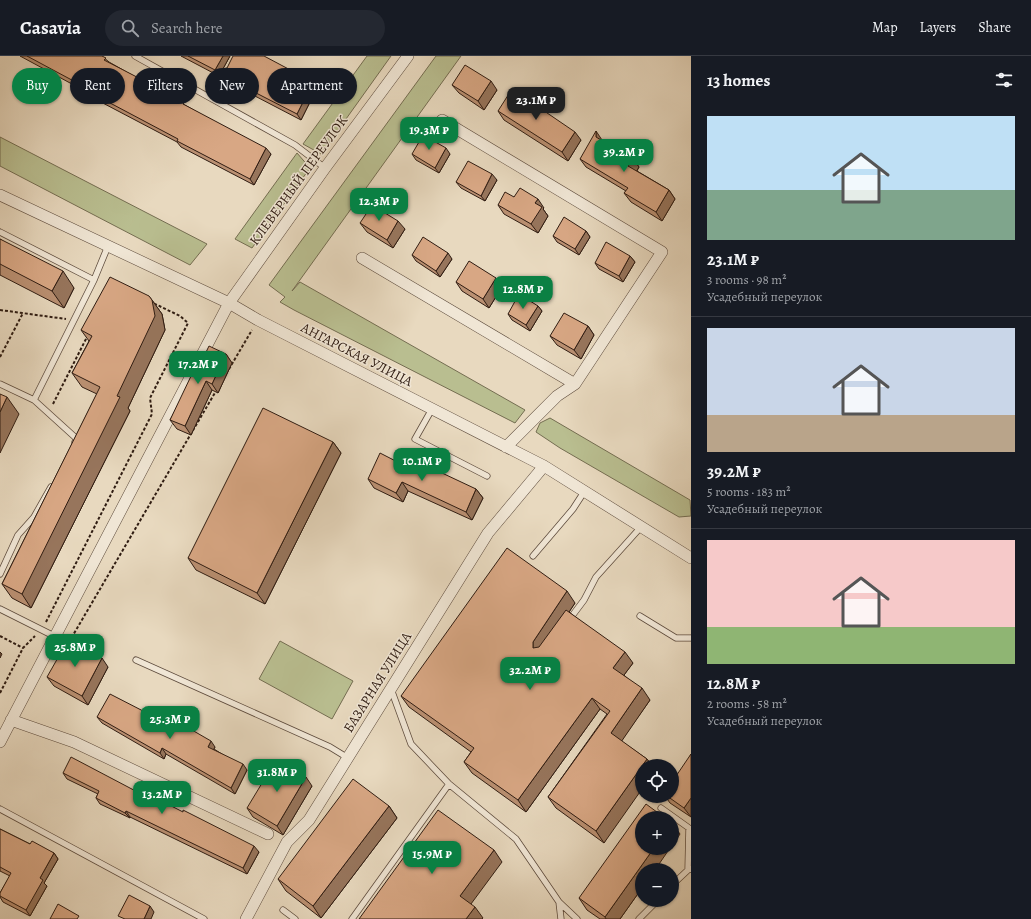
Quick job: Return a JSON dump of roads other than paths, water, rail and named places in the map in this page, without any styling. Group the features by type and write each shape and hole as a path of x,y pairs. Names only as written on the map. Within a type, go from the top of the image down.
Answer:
{"street":[{"name":"КЛЕВЕРНЫЙ ПЕРЕУЛОК","path":"0,742 229,303 325,168 408,56"},
{"path":"442,120 662,252 575,384 557,396 506,447"},
{"name":"АНГАРСКАЯ УЛИЦА","path":"0,195 229,303 258,320 544,466 691,558"},
{"path":"362,258 575,384"},
{"name":"БАЗАРНАЯ УЛИЦА","path":"246,919 287,842 309,820 488,533 544,466"},
{"path":"11,720 74,742 268,834"}],"lane":[{"path":"135,56 205,95"},
{"path":"229,68 232,62"},
{"path":"221,104 295,145 325,168"},
{"path":"0,232 94,280"},
{"path":"34,400 94,280 108,246"},
{"path":"0,384 34,400 77,439 73,446"},
{"path":"432,409 415,440 487,476"},
{"path":"0,574 18,535 34,517 56,478"},
{"path":"533,556 573,509 584,492"},
{"path":"566,625 584,600 596,576 641,527"},
{"path":"0,609 54,636"},
{"path":"640,616 676,638 691,638"},
{"path":"136,660 330,747 348,758"},
{"path":"391,689 411,744 449,784 516,839 559,902 577,919"},
{"path":"352,919 449,784"},
{"path":"661,808 689,828 689,869 679,879"},
{"path":"0,810 204,919"},
{"path":"559,902 561,919"},
{"path":"639,919 651,907"},
{"path":"283,910 295,919"}]}
